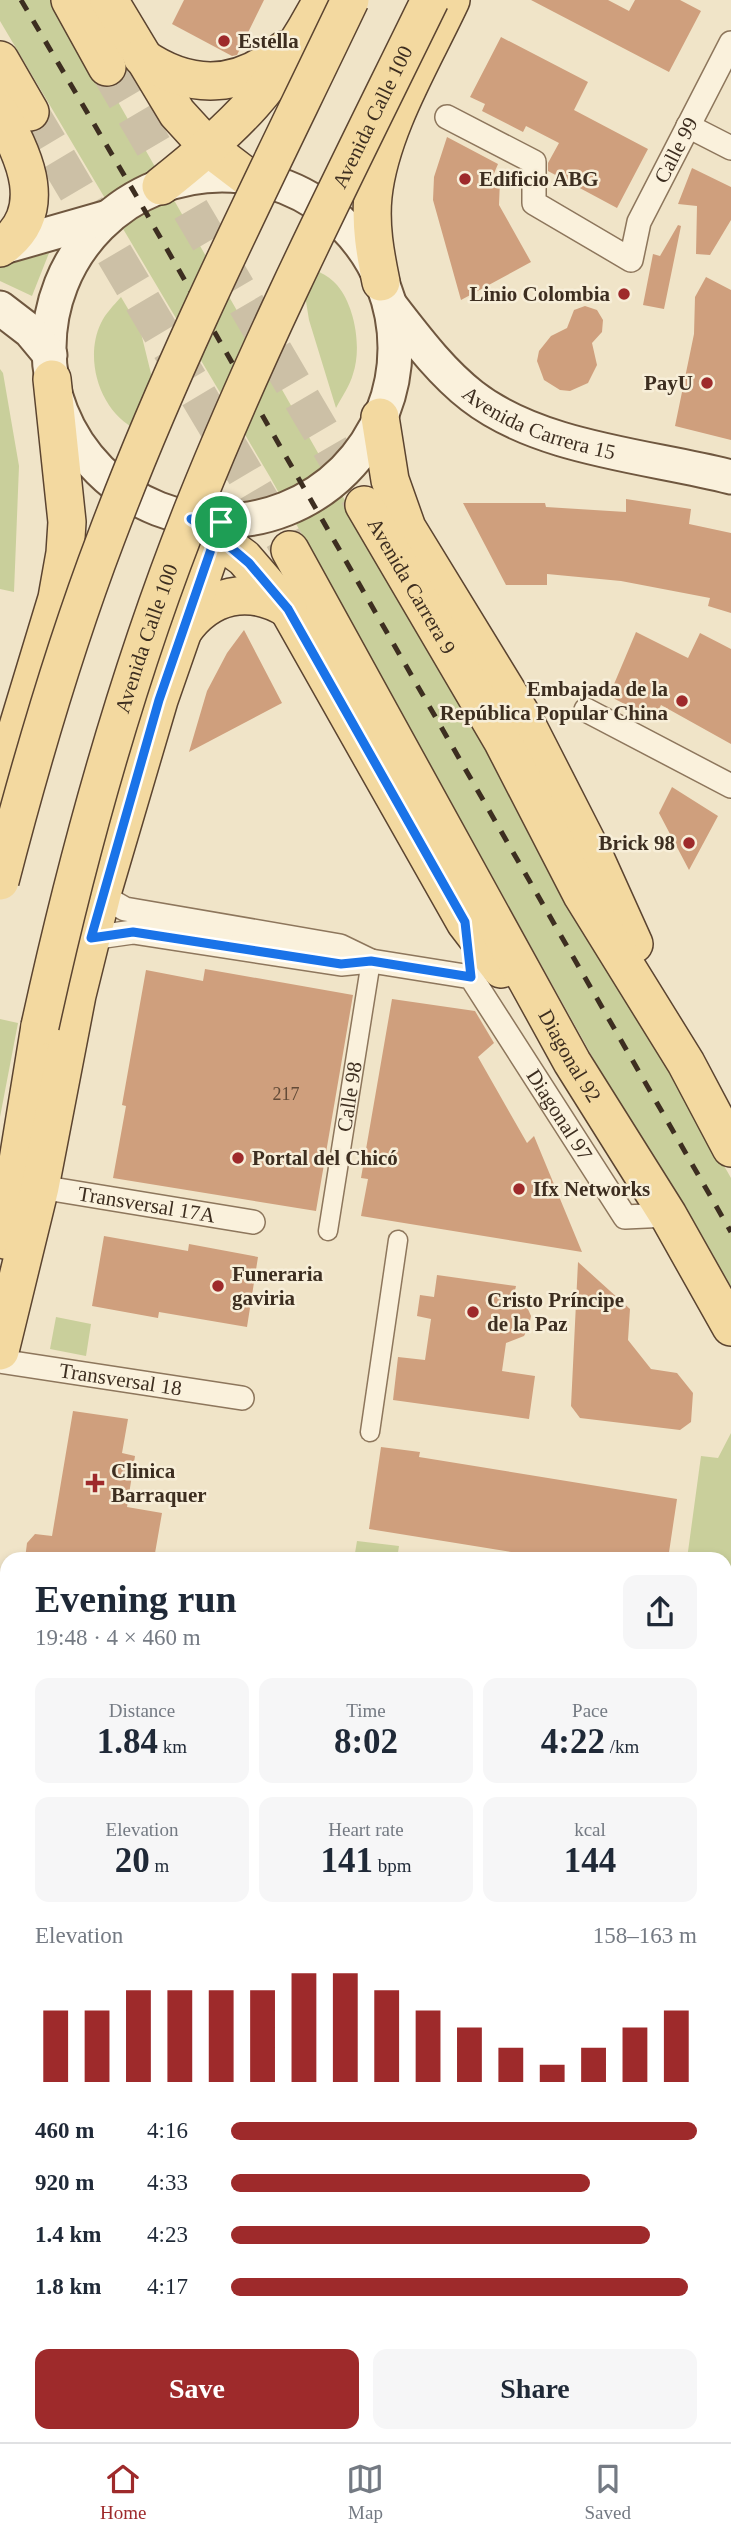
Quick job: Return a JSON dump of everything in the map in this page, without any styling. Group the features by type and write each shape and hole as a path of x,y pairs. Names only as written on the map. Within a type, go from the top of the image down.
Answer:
{"main road":[{"path":"70,0 107,67"},
{"path":"109,0 177,113 209,148 247,177"},
{"path":"161,186 209,148 266,90 284,66 321,0"},
{"path":"0,881 21,796 66,650 129,479 213,286 350,0"},
{"name":"Avenida Calle 100","path":"0,1276 40,1026 80,853 150,628 195,503 278,315 430,0"},
{"path":"209,525 265,516 308,498 350,463 380,417 393,367 393,334 372,225 377,167 386,140 451,0"},
{"path":"142,57 183,78 228,80 264,68 301,35"},
{"path":"0,60 15,113 29,193 22,224 13,239 0,248"},
{"name":"Avenida Carrera 15","path":"111,216 137,197 161,186 212,175 247,177 295,191 337,219 355,238 384,292 423,348 471,396 502,416 539,431 731,477"},
{"path":"0,248 111,216"},
{"path":"0,786 57,598 65,553 66,509 51,367 52,319 63,281 83,245 111,216"},
{"path":"0,308 30,331 51,367 60,408 73,435 97,467 135,498 209,525 249,563 288,609 465,922 572,1062"},
{"path":"380,417 390,480 407,528 524,719 597,863 686,1063 731,1148"},
{"name":"Avenida Carrera 9","path":"364,505 503,742 582,895 686,1063"},
{"path":"0,1350 40,1187 103,890 176,648 209,525"},
{"name":"Diagonal 92","path":"290,550 418,778 572,1062 668,1215 731,1327"},
{"path":"176,648 192,618 220,599 250,595 269,599 288,609"},
{"path":"465,922 471,977"}],"street":[{"name":"Calle 99","path":"447,117 534,162 534,203 631,260 639,222 731,43"},
{"path":"688,125 731,148"},
{"path":"586,710 731,786"},
{"path":"103,890 111,901 125,909 340,946 371,961"},
{"path":"91,938 133,932 341,964 371,961 471,977"},
{"name":"Calle 98","path":"328,1231 371,961"},
{"name":"Diagonal 97","path":"471,977 625,1217 668,1215"},
{"name":"Transversal 17A","path":"40,1187 253,1223"},
{"path":"370,1432 398,1240"},
{"name":"Transversal 18","path":"0,1361 242,1398"}],"green space":[{"path":"0,0 60,0 731,1178 731,1306 270,477 0,21"},
{"path":"49,253 32,296 0,281 0,266"},
{"path":"300,264 333,281 348,304 355,328 356,364 336,408 309,320"},
{"path":"121,297 140,329 159,406 138,430 114,412 105,399 95,369 94,353 101,323"},
{"path":"0,369 3,373 19,466 14,592 0,589"},
{"path":"0,1019 18,1023 0,1117"},
{"path":"56,1317 91,1324 86,1356 50,1349"},
{"path":"731,1433 731,1552 688,1552 701,1456 718,1458"},
{"path":"357,1541 399,1546 398,1552 355,1552"}],"building":[{"name":"Estella","path":"184,0 264,0 237,55 232,56 172,24"},
{"path":"531,0 608,0 629,11 635,0 680,0 701,11 669,72"},
{"path":"501,37 588,82 574,110 648,149 617,208 548,171 548,163 559,143 526,126 523,132 482,111 485,104 470,97"},
{"path":"447,137 498,164 492,178 500,180 499,205 531,262 461,300 433,200 434,177"},
{"path":"692,168 731,187 731,220 710,255 696,254 697,206 678,204"},
{"path":"678,225 681,226 664,309 643,305 653,254 660,256"},
{"name":"PayU","path":"706,277 731,290 731,440 675,426 694,334 695,297"},
{"path":"585,306 597,310 603,320 602,332 592,343 597,365 588,383 570,391 560,390 544,380 537,361 539,351 551,336 567,328 574,310"},
{"path":"626,499 691,509 689,524 731,533 731,613 708,606 710,598 621,581 547,574 547,585 506,585 463,503 545,503 546,507 626,512"},
{"path":"244,630 282,703 189,752 207,691 227,653"},
{"path":"636,632 688,658 700,633 731,649 731,744 661,705 654,719 609,696"},
{"name":"Brick 98","path":"672,787 718,816 689,870 659,813"},
{"path":"205,969 353,995 316,1211 113,1178 126,1106 122,1105 146,970 203,981"},
{"path":"392,999 475,1011 494,1043 478,1057 527,1143 534,1136 582,1252 361,1216 368,1179 361,1178"},
{"path":"104,1236 188,1251 189,1244 258,1257 247,1327 159,1312 158,1318 92,1306"},
{"path":"578,1262 630,1309 628,1340 651,1369 677,1373 693,1393 691,1422 680,1430 580,1418 571,1406"},
{"path":"437,1275 516,1286 514,1295 527,1307 531,1316 524,1336 506,1343 502,1371 535,1376 529,1419 393,1400 398,1357 425,1360 431,1319 417,1316 420,1295 434,1297"},
{"name":"Clinica Barraquer","path":"73,1411 128,1419 122,1453 135,1456 127,1507 162,1513 155,1552 26,1552 27,1543 35,1534 52,1536"},
{"path":"381,1447 420,1452 419,1457 677,1499 669,1552 511,1552 369,1529"}],"tunnel":[{"path":"107,67 364,505"},
{"path":"30,112 290,550"}],"railway":[{"path":"21,0 137,197 731,1232"}],"place":[{"name":"Estella","path":"224,41"},
{"name":"Edificio ABG","path":"465,179"},
{"name":"Linio Colombia","path":"624,294"},
{"name":"PayU","path":"707,383"},
{"name":"Embajada de la República Popular China","path":"682,701"},
{"name":"Brick 98","path":"689,843"},
{"name":"Portal del Chicó","path":"238,1158"},
{"name":"Ifx Networks","path":"519,1189"},
{"name":"Funeraria gaviria","path":"218,1286"},
{"name":"Cristo Príncipe de la Paz","path":"473,1312"},
{"name":"Clinica Barraquer","path":"95,1483"}],"route":[{"path":"221,522 191,519 216,535 159,700 91,938 111,933 133,932 341,964 371,961 471,977 465,922 288,609 249,563 216,535 221,522"}]}
